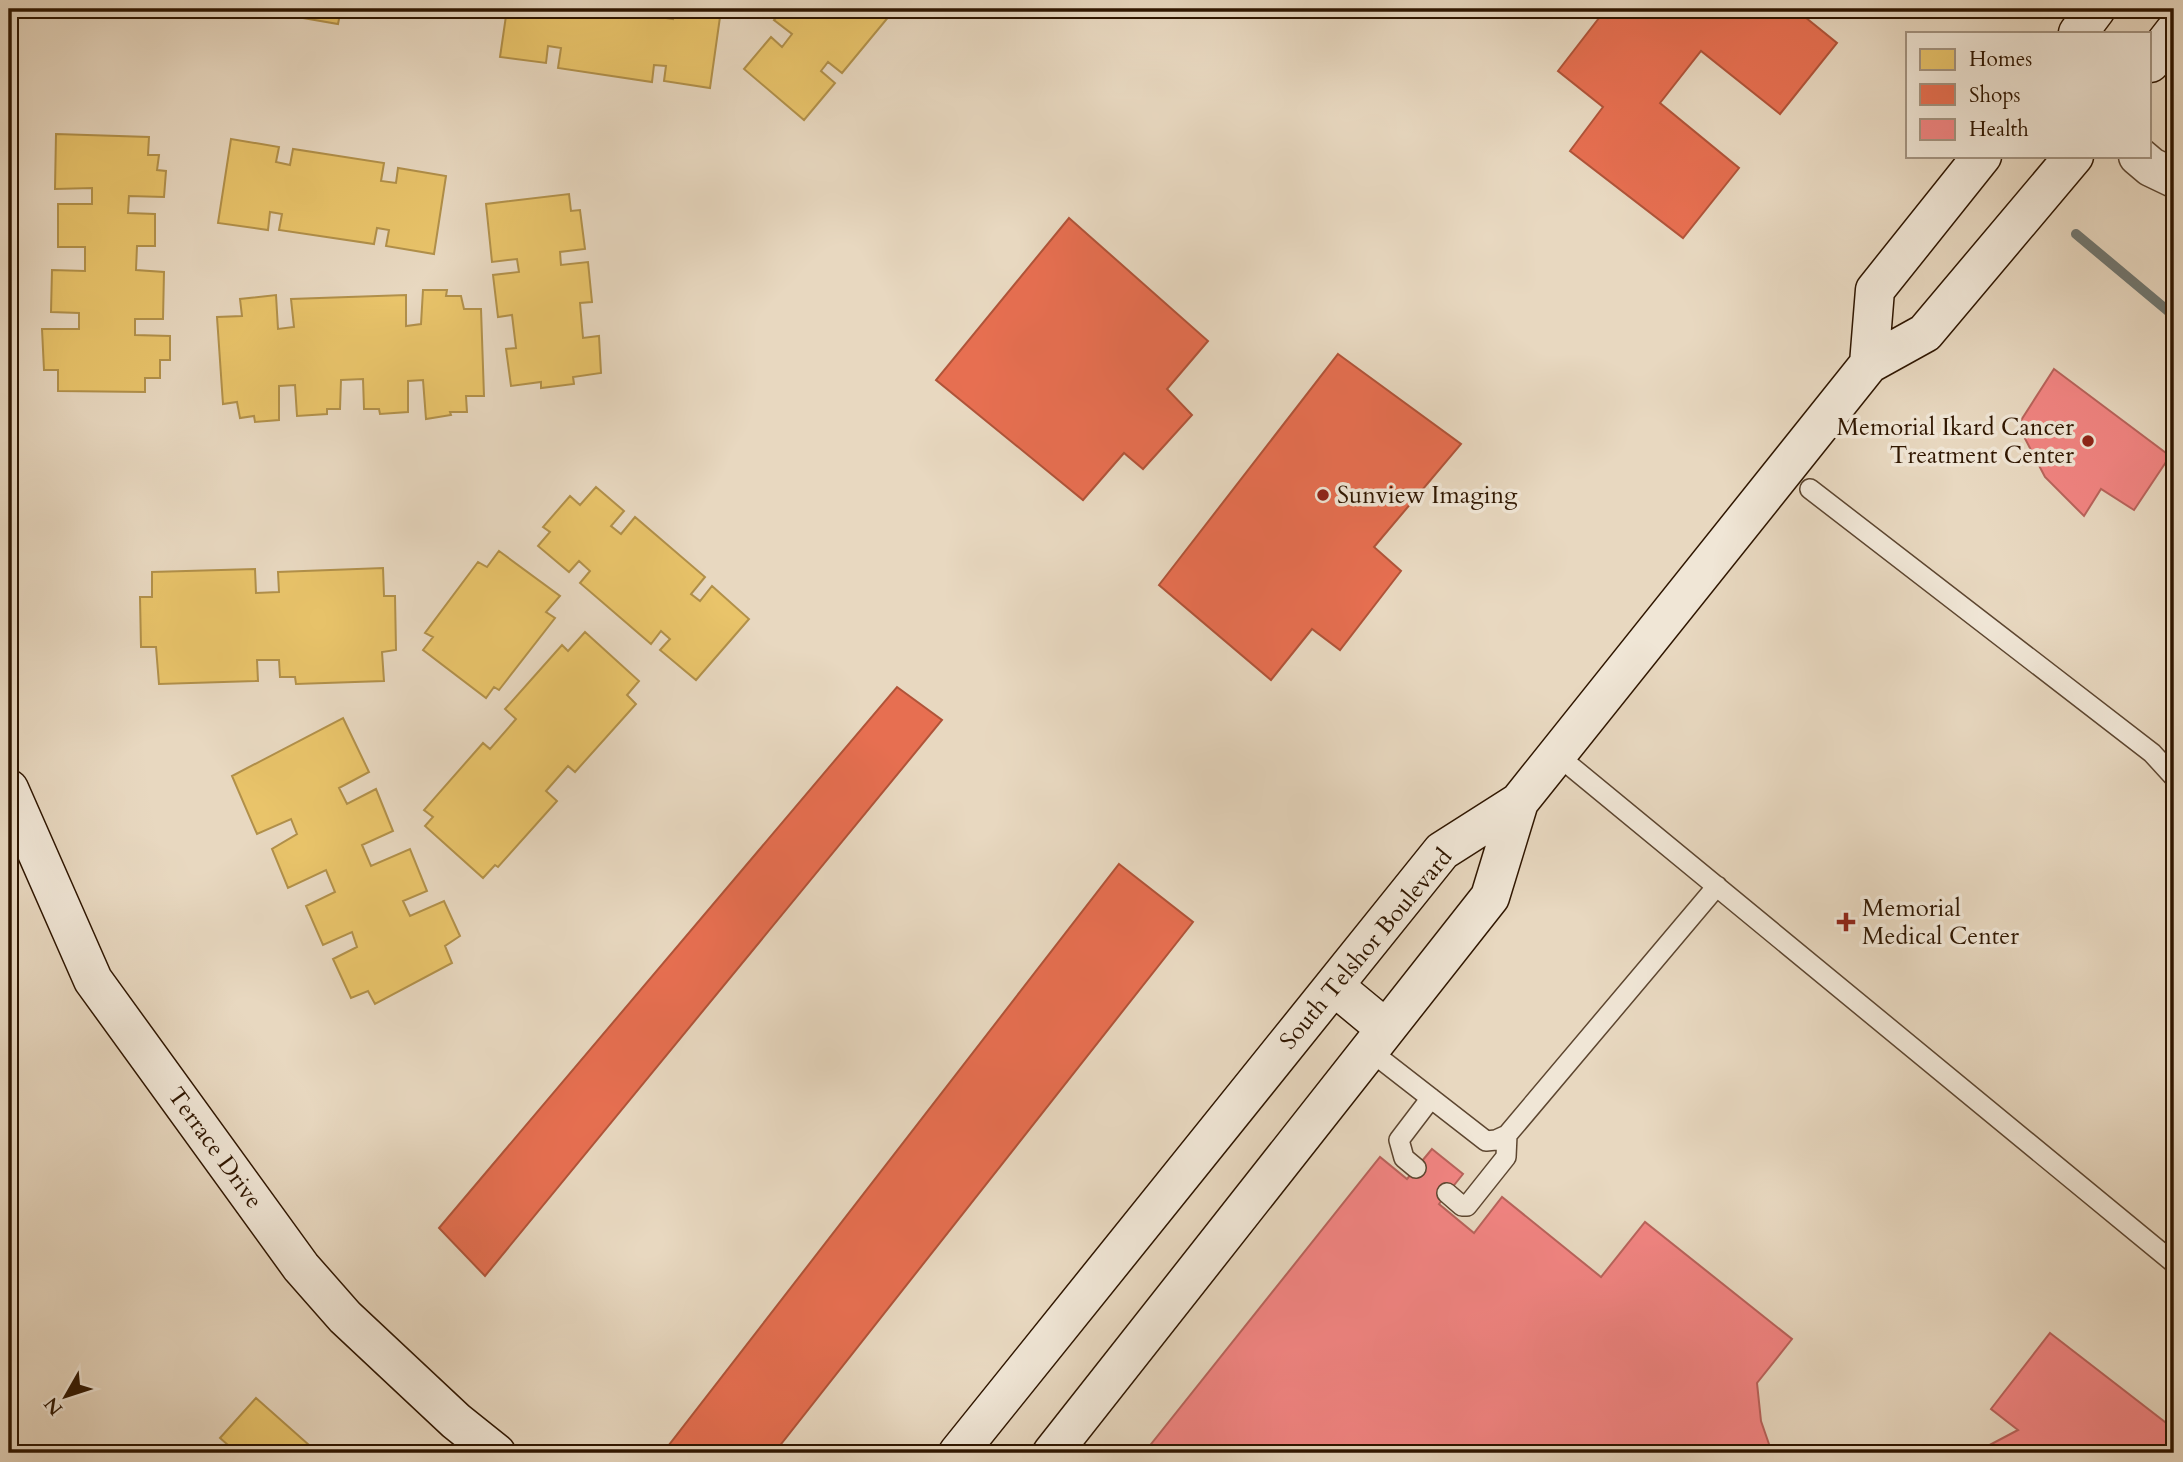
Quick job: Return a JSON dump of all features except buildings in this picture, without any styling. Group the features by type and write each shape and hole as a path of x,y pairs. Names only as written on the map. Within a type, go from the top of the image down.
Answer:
{"main road":[{"path":"2079,32 2096,9"},
{"path":"2152,60 2174,32"},
{"path":"1868,364 1875,290 1980,158"},
{"name":"South Telshor Boulevard","path":"958,1453 1442,851 1519,803 1868,364 1925,333 2072,158"},
{"path":"2140,158 2151,167 2174,178"},
{"name":"Terrace Drive","path":"9,789 93,980 301,1268 345,1317 456,1421 496,1453"},
{"path":"1052,1453 1490,897 1519,803"},
{"path":"1334,986 1378,1040"}],"lane":[{"path":"1811,489 2152,753 2174,777"},
{"path":"1557,755 2174,1263"},
{"path":"1378,1040 1431,1098 1486,1140 1496,1140 1511,1132 1717,886"},
{"path":"1416,1168 1404,1158 1399,1140 1431,1098"},
{"path":"1447,1193 1462,1206 1467,1206 1506,1157 1511,1132"}],"waterway":[{"path":"2076,234 2174,316"}],"place":[{"name":"Memorial Ikard Cancer Treatment Center","path":"2088,441"},
{"name":"Sunview Imaging","path":"1323,495"},
{"name":"Memorial Medical Center","path":"1846,922"}]}
